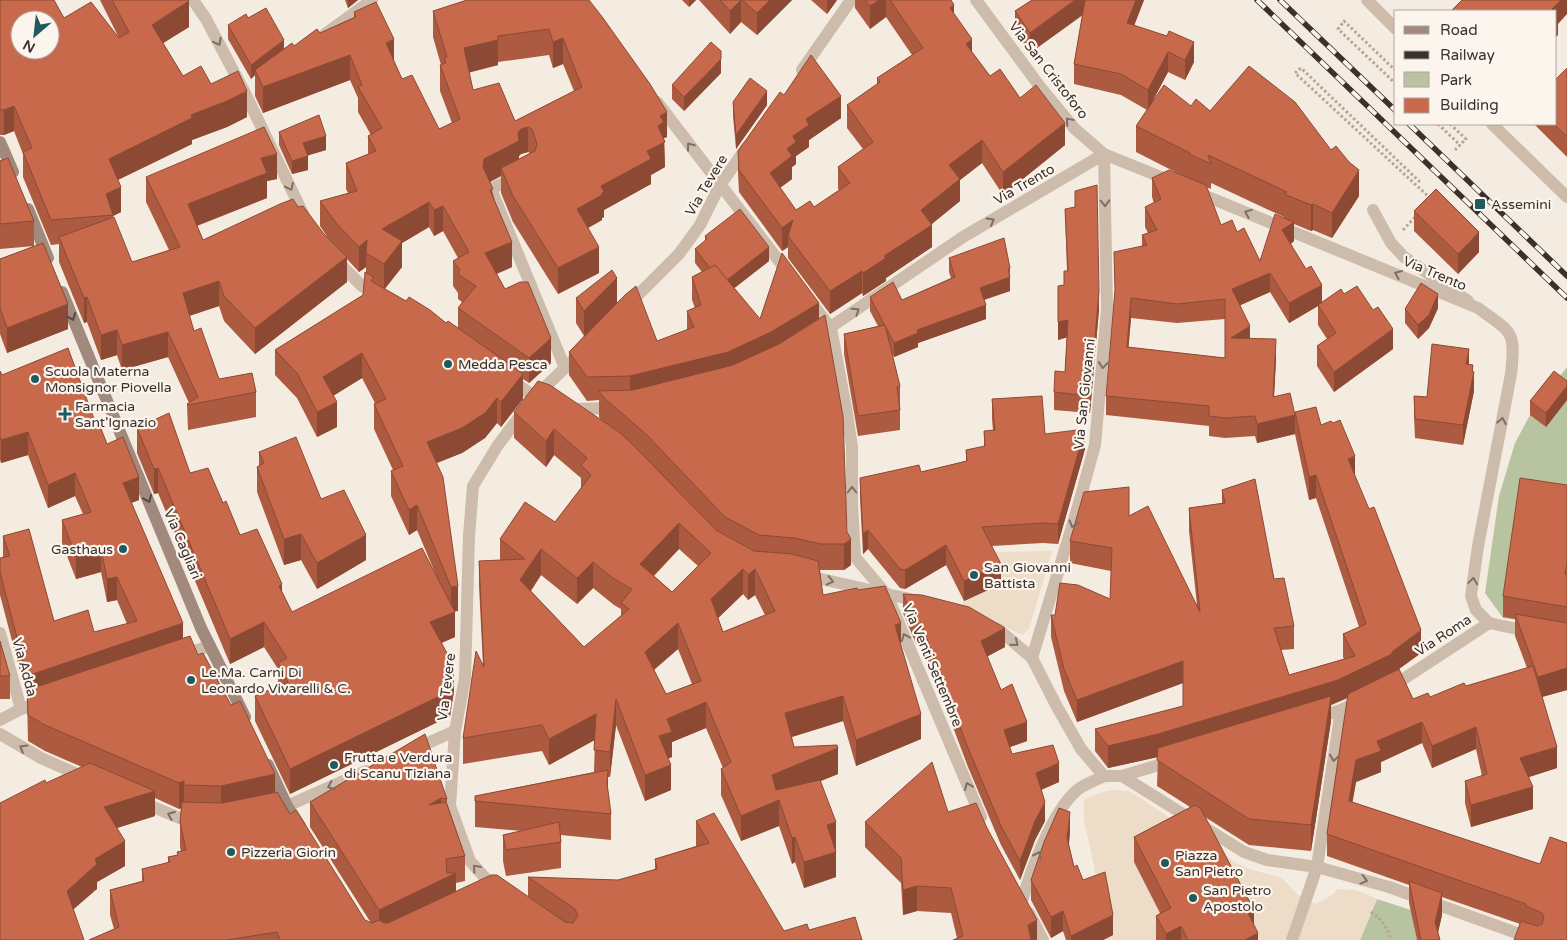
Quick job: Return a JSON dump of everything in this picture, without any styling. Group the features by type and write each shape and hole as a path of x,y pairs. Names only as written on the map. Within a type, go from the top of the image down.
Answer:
{"main road":[{"name":"Via Cagliari","path":"0,142 6,172 21,192 210,646 252,732"},
{"path":"264,758 287,806 308,838"}],"street":[{"path":"193,0 250,90 305,220 315,234"},
{"path":"314,42 372,0"},
{"path":"798,76 851,0"},
{"name":"Via San Cristoforo","path":"976,0 1041,88 1075,129 1104,154"},
{"path":"1367,0 1394,27"},
{"name":"Via Venti Settembre","path":"650,92 831,328 852,447 852,504 855,558 887,595 987,831"},
{"path":"1493,125 1567,197"},
{"name":"Via Tevere","path":"619,314 680,254 700,225 720,185 753,138"},
{"name":"Via Trento","path":"799,348 963,237 1104,154 1478,308 1504,327"},
{"name":"Via San Giovanni","path":"1032,658 1095,445 1104,363 1107,309 1104,154"},
{"path":"529,171 491,189 565,368"},
{"path":"1373,210 1391,243 1404,257 1478,308"},
{"path":"325,247 362,286 385,299"},
{"name":"Via Roma","path":"1303,721 1341,710 1402,680 1489,624 1476,610 1471,596 1478,546 1514,349 1512,336 1504,327"},
{"name":"Via Tevere","path":"403,754 455,731 465,678 468,536 473,486 498,444 535,397 592,341"},
{"path":"501,373 535,397 568,409 590,423"},
{"path":"568,409 631,408"},
{"path":"793,572 926,603"},
{"path":"980,622 998,629 1032,658 1081,749 1104,776"},
{"path":"1489,624 1543,634"},
{"name":"Via Adda","path":"0,633 21,709"},
{"path":"166,660 210,646"},
{"path":"0,720 21,709 57,697"},
{"path":"1292,940 1317,867 1341,710"},
{"path":"455,731 450,806 470,861 490,891 510,899"},
{"path":"0,734 41,758 94,781"},
{"path":"1022,901 1028,878 1061,809 1075,791 1104,776 1122,776 1180,758"},
{"path":"269,810 287,806 377,766"},
{"path":"1122,776 1244,852 1267,860 1317,867 1389,887 1536,940"},
{"path":"129,796 182,819 206,820"},
{"path":"1013,884 1044,940"}],"path":[{"path":"1394,69 1344,21 1338,29 1394,82"},
{"path":"1420,182 1394,155 1301,68 1296,73 1432,200"},
{"path":"1439,125 1460,145"},
{"path":"1451,125 1466,139 1454,151"},
{"path":"1416,186 1425,178"},
{"path":"1391,243 1419,214"},
{"path":"1372,912 1383,921 1391,940"}],"green space":[{"path":"1567,367 1567,625 1503,618 1485,593 1499,496 1515,443 1530,415"},
{"path":"1377,899 1411,910 1417,940 1360,940"}],"shaded area":[{"path":"983,550 1000,552 1052,551 1029,629 1022,635 963,605 964,601 1000,584"},
{"name":"Piazza San Pietro","path":"1114,790 1128,791 1139,797 1233,861 1249,869 1282,878 1298,895 1316,904 1334,894 1337,889 1356,890 1377,899 1360,940 1103,940 1112,935 1098,894 1084,820 1084,800 1102,792"}],"building":[{"path":"0,0 54,0 60,10 10,10 10,60 60,60 60,11 64,18 91,2 119,38 129,32 112,0 188,0 152,25 183,76 201,66 211,84 238,71 247,91 191,115 192,118 109,159 121,187 106,194 113,215 51,220 23,152 32,148 14,106 0,110"},
{"path":"467,0 589,0 650,84 667,112 660,116 664,122 658,126 665,142 647,151 651,159 601,186 604,192 602,195 577,209 599,247 558,268 513,196 501,168 535,151 537,144 532,129 528,127 521,129 518,133 519,141 484,159 483,167 493,189 490,190 512,242 485,253 505,289 520,282 528,282 551,338 529,358 458,308 476,286 458,274 460,270 453,261 469,252 443,206 434,210 429,202 382,229 402,241 384,264 366,253 367,240 359,247 336,223 320,201 357,191 346,163 376,151 368,136 382,128 358,87 362,85 350,55 263,87 255,70 292,43 294,46 317,29 320,33 356,17 354,12 376,2 394,39 386,43 402,79 412,75 439,129 460,119 440,65 446,63 444,58 447,57 433,11","holes":["549,29 553,42 563,38 582,87 515,121 499,83 473,90 464,48 498,40 498,36"]},
{"path":"720,0 741,0 730,11"},
{"path":"742,0 770,0 757,13"},
{"path":"865,0 879,0 870,6"},
{"path":"890,0 951,0 954,5 950,8 972,39 966,44 990,76 1000,69 1020,98 1036,85 1065,123 1003,172 982,140 949,165 960,179 921,210 932,225 884,256 886,258 863,273 862,271 830,291 788,236 793,220 782,228 739,170 738,151 780,92 784,95 811,55 841,96 806,119 809,125 793,136 796,142 787,149 792,156 770,173 796,210 810,201 814,207 850,183 838,167 873,142 847,105 880,82 877,78 923,48"},
{"path":"1032,0 1075,0 1030,33 1015,11"},
{"path":"1085,0 1136,0 1127,23 1167,36 1169,31 1194,42 1185,60 1168,52 1148,90 1121,74 1074,64"},
{"path":"1462,0 1561,0 1553,10 1452,10"},
{"path":"266,8 284,40 251,65 228,25 246,14 248,18"},
{"path":"711,42 721,51 721,59 684,97 672,85"},
{"path":"1249,66 1295,102 1331,150 1336,146 1349,162 1359,170 1332,213 1284,194 1287,192 1208,155 1211,164 1136,126 1164,85 1191,106 1196,99 1210,111"},
{"path":"1567,68 1567,137 1555,125 1557,125 1557,78"},
{"path":"750,78 767,91 736,135 733,102"},
{"path":"319,115 326,136 303,143 308,156 292,161 279,132"},
{"path":"264,127 277,154 261,158 267,173 188,204 203,240 293,199 298,207 303,206 324,234 347,257 255,328 224,296 219,281 183,293 194,331 201,328 219,379 252,373 256,392 188,405 198,397 168,332 122,345 117,330 101,335 87,297 84,298 59,237 114,217 132,262 180,247 146,177"},
{"path":"8,158 34,221 0,224 0,161"},
{"path":"1169,170 1206,185 1221,225 1232,220 1237,232 1244,228 1260,261 1275,214 1294,222 1282,230 1306,269 1311,266 1322,285 1289,303 1270,273 1232,289 1250,326 1231,338 1276,339 1273,397 1290,393 1295,415 1257,424 1255,416 1225,418 1209,416 1209,406 1106,396 1115,290 1114,252 1147,245 1142,235 1157,230 1145,207 1161,199 1152,178","holes":["1131,298 1177,304 1225,299 1225,358 1127,347"]},
{"path":"1097,185 1099,291 1090,396 1054,392 1055,371 1065,372 1068,320 1058,322 1058,286 1064,285 1064,271 1068,271 1065,209 1075,207 1075,191"},
{"path":"1436,189 1479,232 1458,254 1414,211"},
{"path":"740,209 769,247 727,280 715,265 710,268 695,249 707,239 705,236"},
{"path":"1004,238 1010,277 980,288 986,305 917,330 918,333 894,343 870,297 893,282 902,300 955,277 949,258"},
{"path":"43,243 68,304 7,328 0,308 0,259"},
{"path":"782,253 819,303 771,332 728,352 630,376 587,377 569,352 636,286 657,341 694,327 687,311 701,305 692,277 715,265 760,319"},
{"path":"612,270 617,278 584,311 576,298"},
{"path":"365,272 374,277 371,281 406,301 409,297 446,323 448,321 523,374 501,402 497,398 485,413 462,428 427,442 443,477 458,586 451,587 417,505 409,510 391,471 403,466 374,404 386,399 362,353 323,377 337,402 317,412 297,373 275,350 363,295"},
{"path":"1421,283 1438,294 1429,315 1418,325 1405,309"},
{"path":"1357,286 1373,310 1378,307 1393,329 1334,372 1317,346 1336,333 1318,305 1341,289 1344,294"},
{"path":"825,315 843,416 847,532 851,539 844,544 821,544 794,538 759,535 725,517 646,434 603,397 599,391 633,390 733,365 779,344"},
{"path":"885,325 900,386 897,387 900,410 858,416 844,334"},
{"path":"1432,344 1469,349 1466,364 1473,365 1472,371 1474,372 1463,425 1415,419 1414,396 1427,397"},
{"path":"68,348 97,427 100,426 107,444 123,437 139,477 123,483 183,623 27,676 0,572 0,558 10,556 3,536 29,529 54,621 88,610 94,632 137,621 117,577 107,579 101,549 76,556 62,520 91,512 75,473 48,485 28,432 1,440 0,437 0,371 2,375"},
{"path":"1554,371 1567,381 1567,386 1546,413 1530,401"},
{"path":"538,381 550,385 619,432 716,530 754,551 792,554 818,561 823,595 857,588 858,590 885,586 901,623 895,625 921,714 856,740 843,696 785,713 794,747 837,745 838,748 772,775 776,790 820,780 836,822 827,825 836,852 804,862 795,837 792,838 779,800 741,816 721,769 731,762 706,702 667,719 672,732 659,736 671,765 645,775 616,699 610,752 594,750 596,714 549,739 542,725 463,738 476,651 484,667 479,561 525,559 500,539 525,502 555,522 591,475 581,465 587,458 554,429 546,441 514,412","holes":["679,523 711,553 672,592 640,564","541,549 577,578 593,562 614,579 632,589 621,603 629,609 584,647 520,580","743,569 748,575 755,569 775,611 723,632 711,599","678,623 701,681 666,694 645,652"]},
{"path":"1042,396 1045,434 1085,429 1058,524 1043,523 982,527 1001,564 964,581 946,545 905,570 900,569 868,530 863,534 860,478 919,465 921,472 967,461 966,450 985,446 984,431 995,430 992,399"},
{"path":"1316,407 1321,425 1340,420 1355,456 1348,459 1369,509 1374,507 1421,630 1392,652 1392,654 1338,680 1158,734 1108,746 1095,729 1183,706 1183,661 1077,700 1064,669 1051,615 1055,615 1060,583 1078,585 1110,599 1112,548 1070,541 1084,492 1129,487 1129,516 1148,506 1200,612 1189,508 1225,503 1222,490 1255,479 1274,579 1284,578 1294,626 1274,628 1289,675 1355,656 1343,634 1366,624 1316,475 1309,477 1295,412"},
{"path":"169,413 190,473 208,468 223,503 226,501 240,535 257,529 282,584 279,586 292,612 422,548 455,612 430,622 454,666 450,691 290,769 255,696 288,682 278,663 287,658 264,622 230,639 158,468 154,469 137,428"},
{"path":"296,437 321,499 344,490 366,535 317,563 301,534 284,539 257,467 264,463 259,452"},
{"path":"1520,478 1567,485 1567,564 1565,574 1567,574 1567,607 1503,596"},
{"path":"903,594 922,595 969,607 1005,628 981,641 1001,690 1012,684 1027,722 1004,730 1012,754 1053,745 1059,763 1036,773 1045,802 1035,821 1020,861 1001,826 968,748 921,623 916,625"},
{"path":"1515,614 1567,623 1567,668 1538,677"},
{"path":"190,636 198,655 203,653 231,705 240,701 275,774 221,786 184,785 184,781 179,783 45,725 28,715 27,690"},
{"path":"0,641 10,676 0,676"},
{"path":"1533,666 1557,747 1520,758 1533,787 1471,805 1465,781 1487,774 1476,727 1432,746 1422,722 1377,741 1381,751 1356,760 1349,801 1540,864 1550,837 1567,843 1567,940 1514,940 1521,921 1537,926 1542,924 1544,917 1542,913 1526,906 1526,904 1327,834 1348,694 1399,669 1413,699 1428,693 1430,697 1464,683 1466,686"},
{"path":"1331,696 1311,825 1249,819 1157,760 1158,748"},
{"path":"425,734 433,757 421,759 435,764 447,799 441,798 429,805 446,802 465,856 446,859 447,873 456,873 379,910 310,802"},
{"path":"932,762 948,812 976,803 987,828 1037,920 1028,925 1031,940 953,940 963,936 951,888 917,886 903,890 901,858 865,822"},
{"path":"90,763 155,791 104,807 125,841 95,859 97,864 67,891 84,940 0,940 0,803 45,780 46,783"},
{"path":"608,770 607,783 611,814 475,801 475,796"},
{"path":"277,792 290,814 296,810 365,920 372,923 379,920 388,923 491,875 497,875 565,922 573,923 578,916 575,909 528,877 618,880 657,869 655,859 709,843 696,821 714,813 784,931 807,924 809,930 855,917 862,940 280,940 277,932 227,940 89,940 119,927 110,890 144,881 142,869 170,862 168,857 178,855 177,852 186,850 180,822 182,802 223,803"},
{"name":"San Pietro Apostolo","path":"1195,805 1201,809 1254,910 1248,913 1258,933 1245,940 1188,940 1181,926 1166,934 1156,916 1171,908 1134,837"},
{"path":"1059,808 1070,812 1067,838 1074,867 1077,865 1083,880 1105,872 1113,915 1071,936 1063,911 1051,917 1031,880 1044,842"},
{"path":"559,822 561,842 506,850 503,835"},
{"path":"1409,881 1442,893 1435,922 1440,940 1421,940"}],"railway":[{"path":"1257,0 1567,298"},
{"path":"1280,0 1394,109"},
{"path":"1410,125 1567,276"}],"place":[{"name":"Assemini","path":"1480,204"},
{"name":"Medda Pesca","path":"448,364"},
{"name":"Scuola Materna Monsignor Piovella","path":"35,379"},
{"name":"Farmacia Sant'Ignazio","path":"65,414"},
{"name":"Gasthaus","path":"123,549"},
{"name":"San Giovanni Battista","path":"974,575"},
{"name":"Le.Ma. Carni Di Leonardo Vivarelli & C.","path":"191,680"},
{"name":"Frutta e Verdura di Scanu Tiziana","path":"334,765"},
{"name":"Pizzeria Giorin","path":"231,852"},
{"name":"Piazza San Pietro","path":"1165,863"},
{"name":"San Pietro Apostolo","path":"1193,898"}]}
